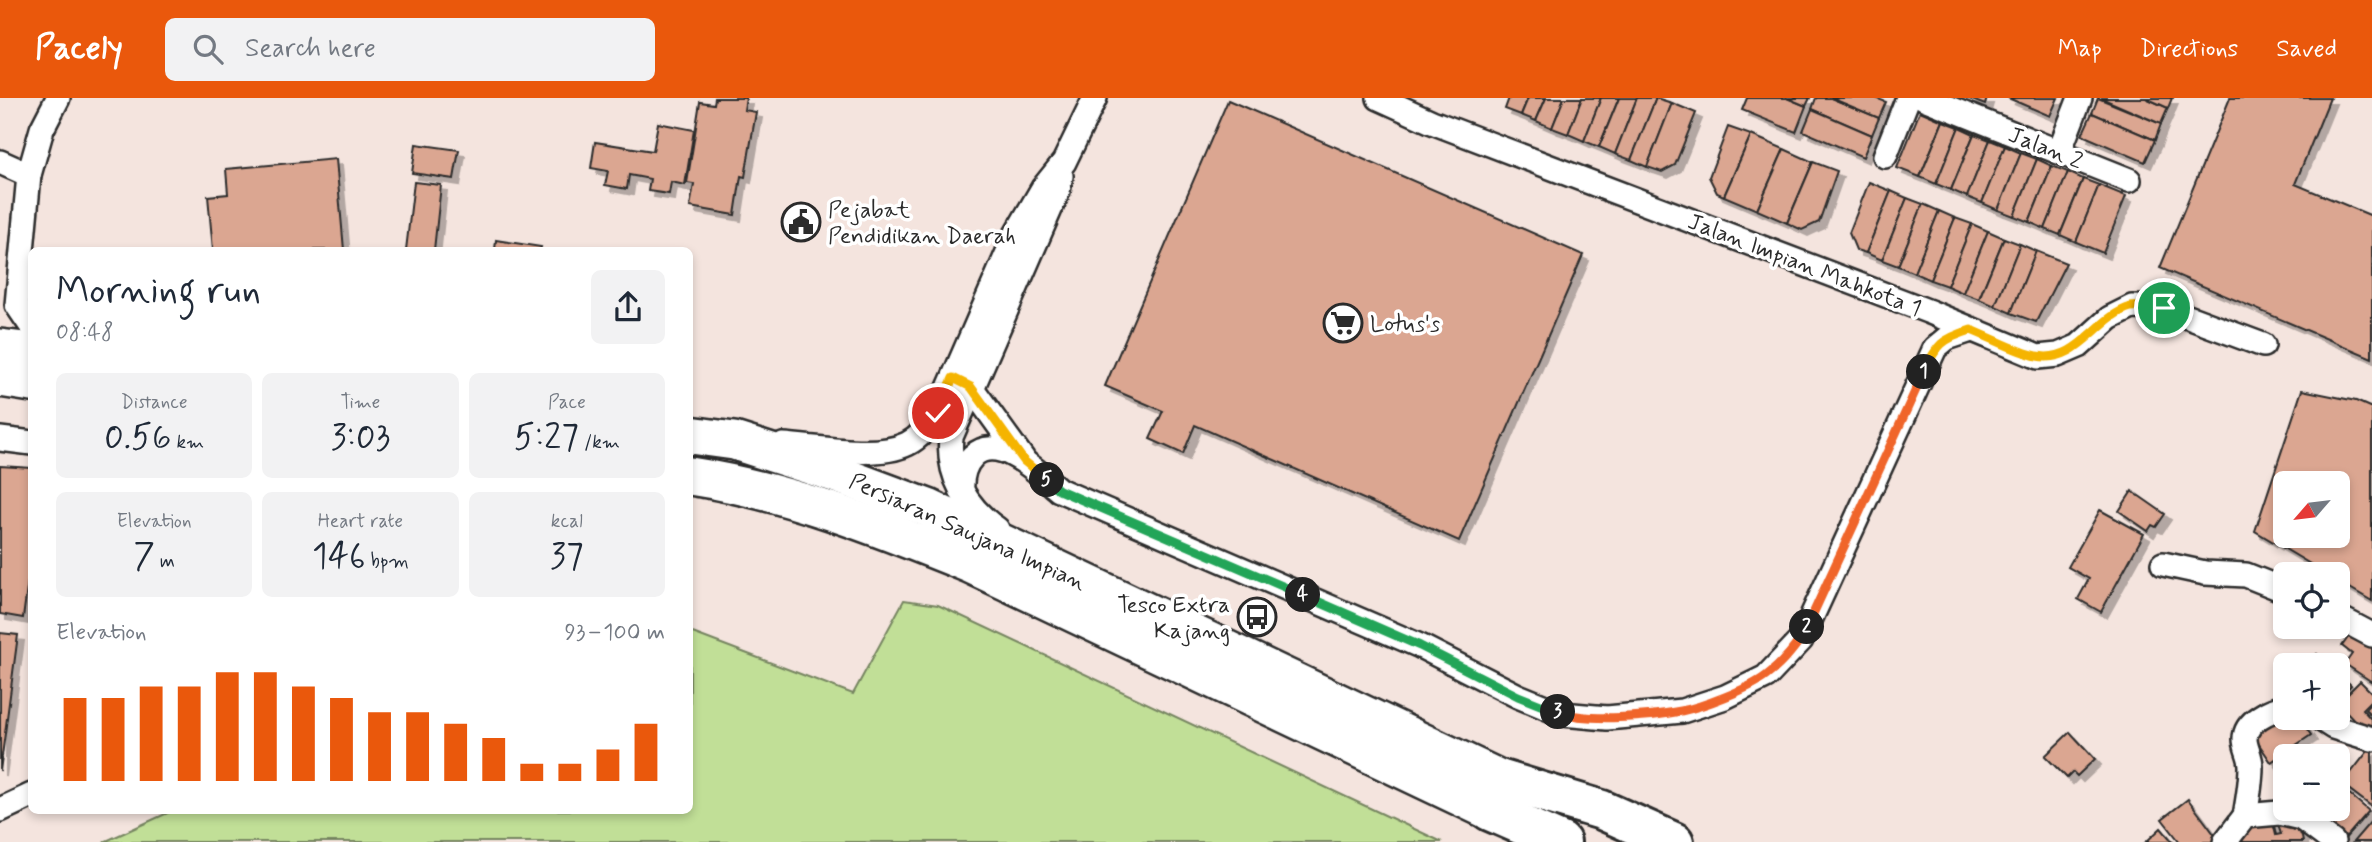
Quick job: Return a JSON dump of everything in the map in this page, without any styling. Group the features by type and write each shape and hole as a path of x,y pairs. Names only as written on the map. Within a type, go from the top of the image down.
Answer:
{"highway":[{"path":"0,348 28,352"},
{"path":"0,378 28,382"},
{"name":"Persiaran Saujana Impian","path":"693,435 734,441 834,473 928,508 1039,560 1377,740"},
{"name":"Persiaran Saujana Impian","path":"693,476 727,481 797,499 958,559 1377,740 1496,796"},
{"path":"1496,796 1540,842"},
{"path":"1496,796 1561,842"},
{"path":"1496,796 1624,842"},
{"path":"1496,796 1602,810 1674,842"}],"street":[{"path":"28,324 6,309 29,175 42,128 58,98"},
{"path":"1039,560 986,522 962,492 953,473 950,454 962,383 1015,236 1043,188 1064,162 1095,98"},
{"name":"Jalan Impian Mahkota 1","path":"1379,98 1432,122 2038,357 2058,355 2079,346 2109,318 2132,307 2164,308 2263,345"},
{"path":"1885,156 1908,98"},
{"name":"Jalan 2","path":"1924,98 2129,180"},
{"path":"2059,152 2080,98"},
{"path":"0,162 29,175"},
{"path":"1930,313 1935,348"},
{"path":"962,383 1024,461 1059,490 1420,646 1518,696 1562,714 1607,718 1682,711 1725,697 1766,677 1801,640 1935,348 1947,338 1971,330"},
{"path":"734,441 870,451 888,449 907,444 923,432 962,383"},
{"path":"0,439 28,442"},
{"path":"962,492 961,479 965,467 973,456 983,449 1003,450 1024,461"},
{"path":"2163,564 2205,573 2246,575 2273,586"},
{"path":"2350,623 2372,635"},
{"path":"2225,842 2245,816 2251,786 2251,761 2245,738 2248,727 2273,709"},
{"path":"2343,730 2372,739"},
{"path":"0,810 28,797"},
{"path":"2245,816 2279,813 2301,818 2333,842"}],"green space":[{"path":"904,600 938,605 1442,842 104,842 165,814 693,814 693,633 853,694"}],"building":[{"path":"715,98 746,98 744,110 756,112 745,177 741,176 735,215 690,207 694,184 687,183 700,102 714,104"},
{"path":"1509,98 1528,98 1521,115 1505,109"},
{"path":"1528,98 1546,98 1536,121 1521,115"},
{"path":"1546,98 1564,98 1552,128 1536,121"},
{"path":"1564,98 1582,98 1568,134 1552,128"},
{"path":"1582,98 1601,98 1584,141 1568,134"},
{"path":"1601,98 1619,98 1599,147 1584,141"},
{"path":"1619,98 1637,98 1615,154 1599,147"},
{"path":"1637,98 1656,98 1631,160 1615,154"},
{"path":"1656,98 1672,103 1647,167 1631,160"},
{"path":"1747,98 1787,98 1806,106 1796,132 1742,110"},
{"path":"1787,98 1810,98 1806,106"},
{"path":"1816,98 1831,98 1879,118 1872,135 1812,109"},
{"path":"1831,98 1876,98 1886,102 1879,118"},
{"path":"1967,98 1987,98 1985,105"},
{"path":"2008,98 2058,98 2050,116"},
{"path":"2098,98 2161,124 2155,140 2092,113"},
{"path":"2101,98 2146,98 2168,108 2161,124"},
{"path":"2146,98 2172,98 2168,108"},
{"path":"2230,98 2330,98 2295,184 2372,216 2372,358 2160,268"},
{"name":"Lotus's","path":"1228,100 1583,255 1459,541 1195,425 1183,454 1150,439 1163,411 1105,386"},
{"path":"1672,103 1696,113 1675,165 1662,172 1647,167"},
{"path":"1812,109 1872,135 1863,157 1803,131"},
{"path":"1920,111 1943,121 1920,177 1897,168"},
{"path":"2092,113 2155,140 2145,162 2082,135"},
{"path":"1943,121 1959,127 1936,184 1920,177"},
{"path":"658,123 694,130 685,185 671,182 669,194 648,191 650,179 629,175 627,189 605,185 608,171 591,168 595,142 653,151"},
{"path":"1728,127 1751,135 1724,196 1717,193 1709,177"},
{"path":"1959,127 1974,134 1951,190 1936,184"},
{"path":"1974,134 1990,140 1967,197 1951,190"},
{"path":"1751,135 1784,149 1757,210 1724,196"},
{"path":"1990,140 2005,146 1982,203 1967,197"},
{"path":"416,144 459,150 454,179 412,173"},
{"path":"2005,146 2021,153 1998,210 1982,203"},
{"path":"1784,149 1813,162 1787,223 1757,210"},
{"path":"2021,153 2037,159 2014,216 1998,210"},
{"path":"336,159 344,247 213,247 208,196 228,194 226,169"},
{"path":"2037,159 2052,166 2029,222 2014,216"},
{"path":"1813,162 1837,171 1819,222 1802,230 1787,223"},
{"path":"2052,166 2068,172 2045,229 2029,222"},
{"path":"2068,172 2083,179 2060,235 2045,229"},
{"path":"2083,179 2099,185 2076,242 2060,235"},
{"path":"414,182 441,185 434,247 406,247"},
{"path":"1869,182 1891,191 1866,253 1856,250 1849,233"},
{"path":"2099,185 2126,196 2103,253 2076,242"},
{"path":"1891,191 1907,198 1882,260 1866,253"},
{"path":"1907,198 1923,204 1898,266 1882,260"},
{"path":"1923,204 1939,211 1914,273 1898,266"},
{"path":"1939,211 1955,218 1930,280 1914,273"},
{"path":"1955,218 1972,224 1947,286 1930,280"},
{"path":"1972,224 1988,231 1963,293 1947,286"},
{"path":"1988,231 2004,238 1979,299 1963,293"},
{"path":"2004,238 2020,244 1995,306 1979,299"},
{"path":"496,240 541,247 495,247"},
{"path":"2020,244 2036,251 2011,313 1995,306"},
{"path":"2036,251 2066,263 2036,322 2011,313"},
{"path":"2302,390 2356,401 2372,408 2372,601 2350,588 2350,562 2307,562 2283,548 2350,548 2350,471 2275,471"},
{"path":"0,466 28,468 28,581 23,618 0,614"},
{"path":"2273,477 2273,542 2255,531"},
{"path":"2132,491 2165,514 2156,527 2152,525 2148,531 2119,511"},
{"path":"2100,510 2144,534 2101,612 2078,599 2089,579 2068,567"},
{"path":"2354,629 2372,641 2372,682 2350,667 2352,654 2342,646 2350,639"},
{"path":"0,633 18,635 0,771"},
{"path":"2360,681 2372,693 2372,699 2362,709 2372,720 2372,725 2365,731 2350,715 2350,691"},
{"path":"2372,702 2372,716 2365,709"},
{"path":"2273,715 2273,730 2307,730 2311,735 2298,744 2273,744 2271,762 2250,731"},
{"path":"2070,732 2095,759 2077,776 2073,772 2067,778 2045,756"},
{"path":"2372,746 2372,806 2350,790 2350,774"},
{"path":"2350,794 2369,811 2343,841 2320,821 2350,821"},
{"path":"2188,799 2217,838 2211,842 2180,842 2162,819"},
{"path":"2272,819 2276,835 2281,834 2278,825 2299,821 2303,842 2242,842 2239,827"},
{"path":"2372,820 2372,842 2353,842"},
{"path":"2161,828 2173,842 2146,842"}],"place":[{"name":"Pejabat Pendidikan Daerah","path":"801,222"},
{"name":"Lotus's","path":"1343,323"},
{"name":"Tesco Extra Kajang","path":"1257,617"}],"route":[{"path":"938,413 953,378 971,387 1024,461 1059,490 1420,646 1518,696 1562,714 1607,718 1682,711 1725,697 1766,677 1801,640 1935,348 1947,338 1971,330 2038,357 2058,355 2079,346 2109,318 2132,307 2164,308"}]}
